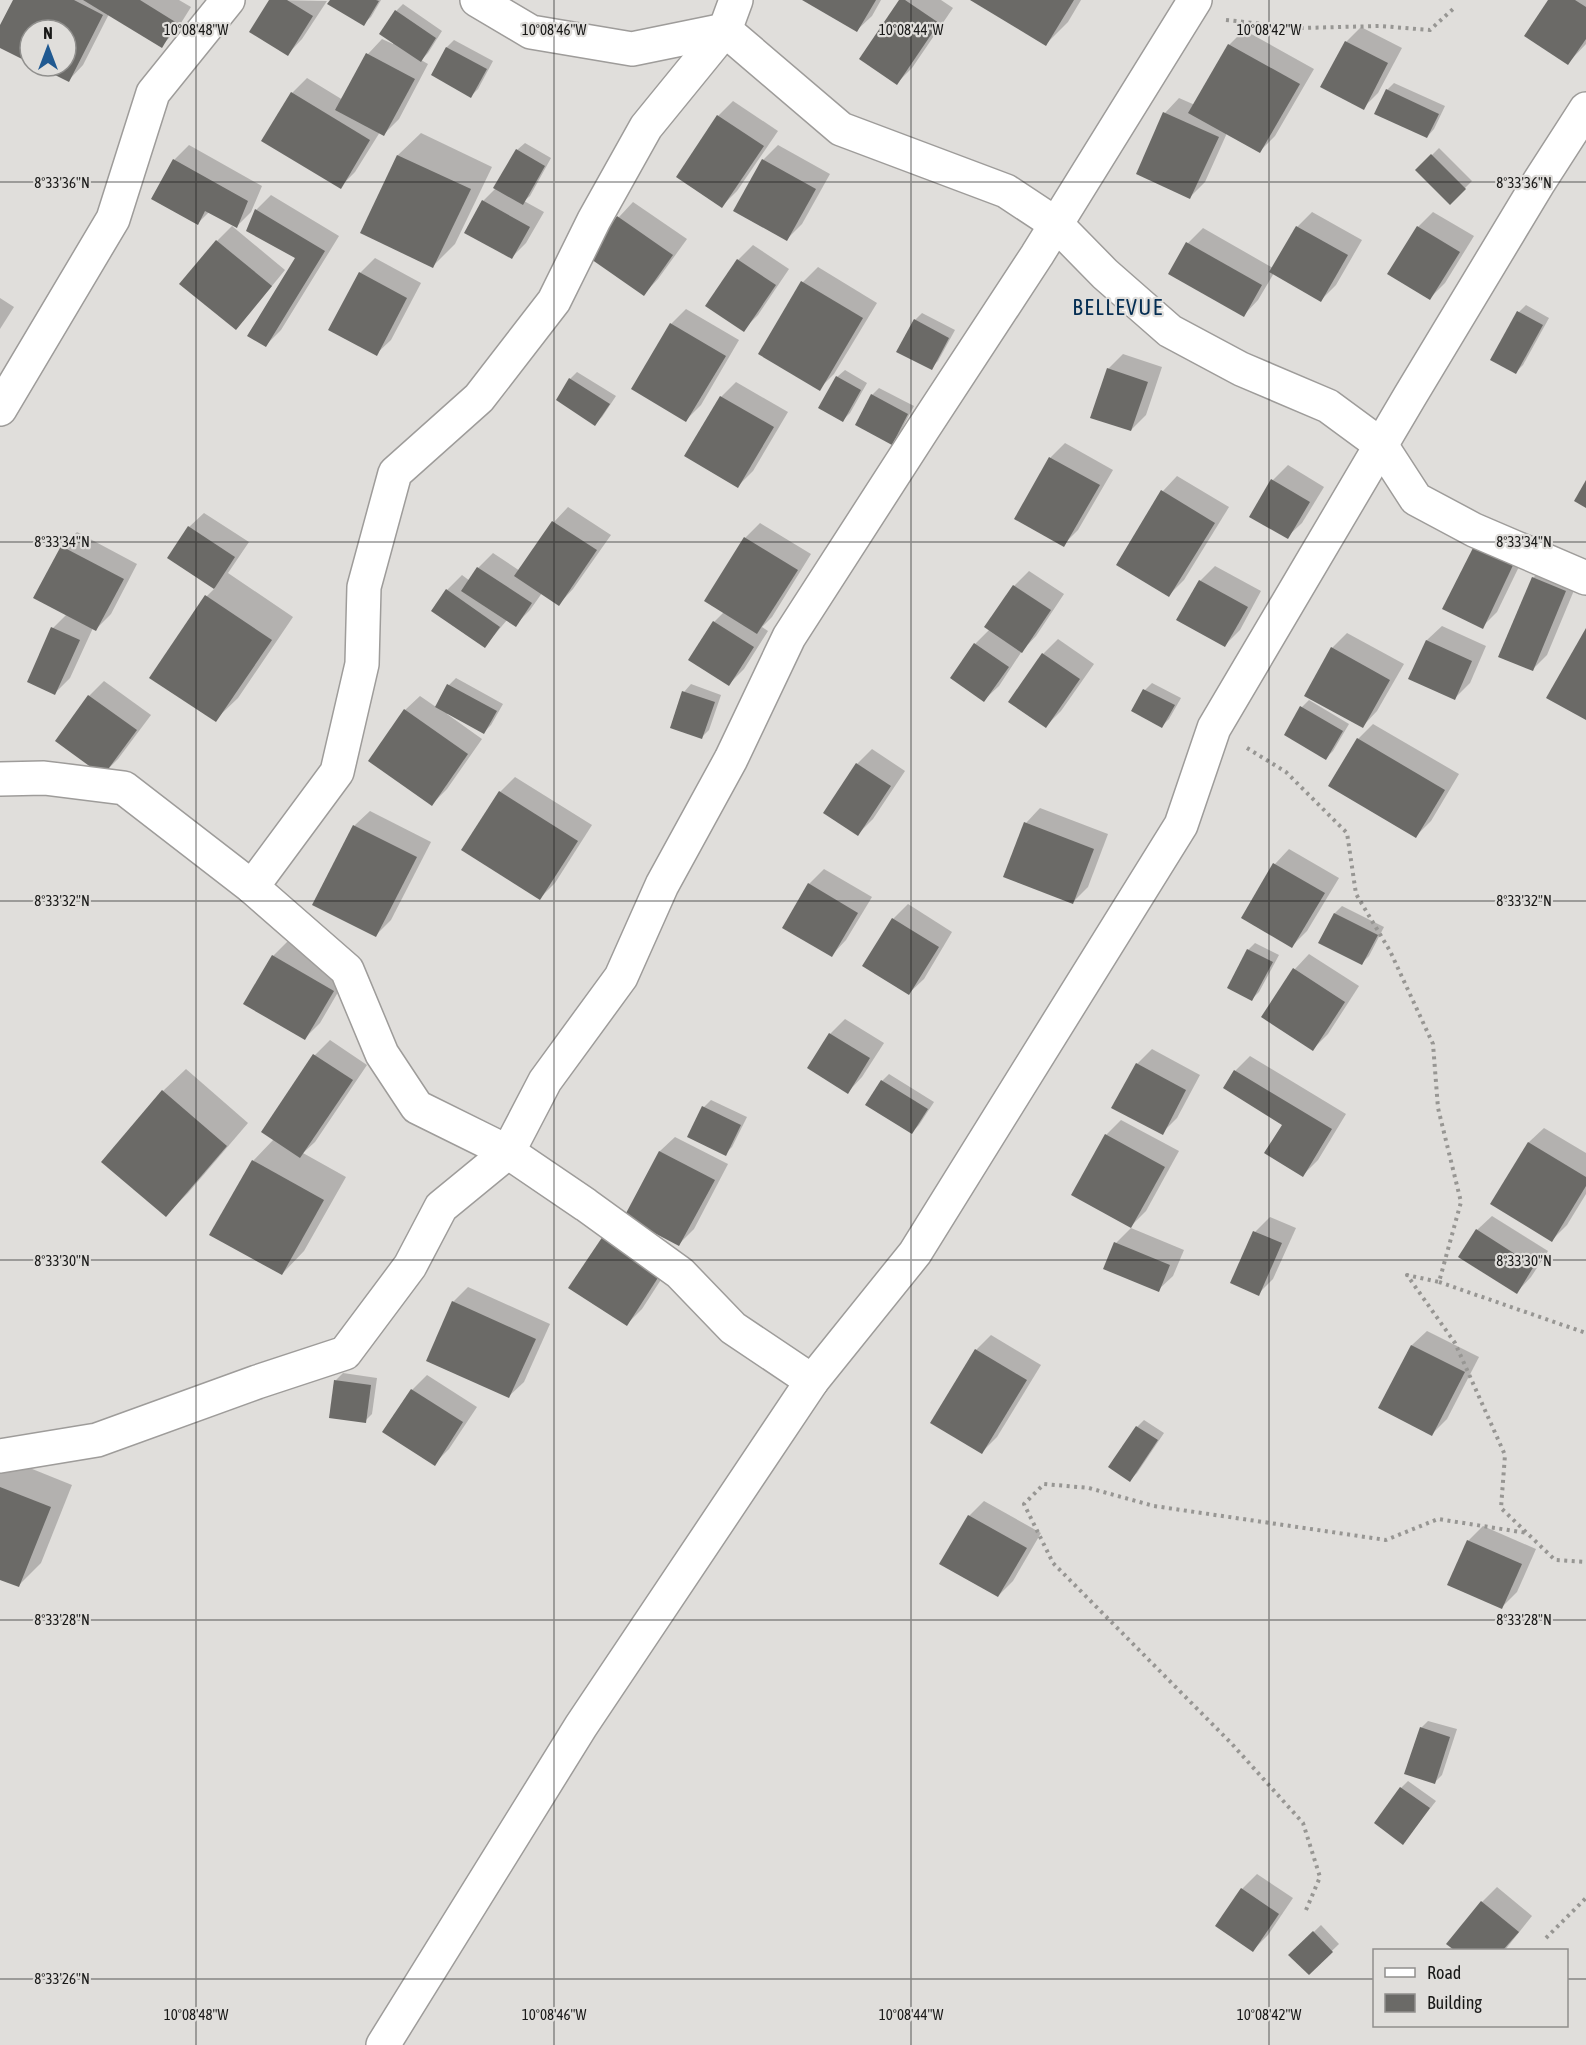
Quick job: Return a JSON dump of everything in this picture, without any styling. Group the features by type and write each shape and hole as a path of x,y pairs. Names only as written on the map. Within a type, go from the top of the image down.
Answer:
{"street":[{"path":"0,409 113,219 153,93 228,0"},
{"path":"477,0 531,32 632,49 731,15"},
{"path":"0,1456 97,1440 345,1353 410,1266 441,1208 508,1152 545,1081 621,977 662,885 731,759 789,637 1056,224 1191,8"},
{"path":"731,15 841,129 1006,191 1056,224 1105,274 1170,331 1240,369 1328,406 1381,445 1416,499 1474,530 1586,578"},
{"path":"252,887 337,772 362,664 364,587 395,473 479,398 554,301 594,220 646,127 731,15"},
{"path":"383,2045 581,1726 812,1381 915,1253 1181,825 1214,728 1533,192 1586,109"},
{"path":"0,779 44,778 124,788 252,887 347,970 382,1054 417,1107 508,1152 586,1205 680,1273 733,1328 812,1381"}],"path":[{"path":"1191,8 1301,28 1380,26 1430,30 1453,9"},
{"path":"1214,728 1286,772 1347,833 1356,894 1390,951 1433,1044 1438,1108 1461,1202 1440,1282"},
{"path":"1586,1333 1440,1282 1407,1275 1455,1343 1504,1455 1501,1508 1555,1560 1586,1562"},
{"path":"1306,1910 1320,1877 1303,1822 1209,1721 1053,1563 1024,1504 1044,1484 1089,1488 1154,1506 1386,1540 1438,1519 1528,1533"},
{"path":"1546,1938 1586,1898"}],"building":[{"path":"13,0 74,0 103,15 78,64 78,18 18,18 18,57 0,48 0,25"},
{"path":"83,0 140,0 177,23 162,48"},
{"path":"269,0 287,0 313,16 288,56 249,32"},
{"path":"330,0 379,1 364,26 327,4"},
{"path":"802,0 876,0 857,32"},
{"path":"899,0 905,0 939,23 897,85 859,59"},
{"path":"970,0 1074,0 1046,46"},
{"path":"1548,0 1575,0 1586,7 1586,39 1568,65 1524,36"},
{"path":"395,10 436,38 421,62 379,34"},
{"path":"1345,41 1388,63 1364,110 1320,87"},
{"path":"1228,44 1300,84 1260,153 1188,113"},
{"path":"446,47 487,69 471,98 431,75"},
{"path":"366,53 415,79 384,136 335,110"},
{"path":"1386,89 1439,114 1427,138 1374,114"},
{"path":"291,92 370,140 341,189 261,141"},
{"path":"1163,112 1219,137 1190,199 1136,174"},
{"path":"717,115 764,146 722,208 676,177"},
{"path":"516,149 545,166 523,205 493,188"},
{"path":"1431,154 1466,189 1450,205 1415,170"},
{"path":"397,155 471,189 433,268 360,233"},
{"path":"173,159 248,201 237,228 205,211 198,225 151,199"},
{"path":"762,159 816,189 787,241 733,211"},
{"path":"482,200 530,227 512,259 464,233"},
{"path":"255,209 325,251 266,347 247,336 295,258 246,231"},
{"path":"617,216 673,255 644,296 588,257"},
{"path":"1296,226 1348,255 1321,302 1269,272"},
{"path":"1417,226 1460,252 1430,300 1387,274"},
{"path":"216,240 272,286 236,330 179,284"},
{"path":"1186,242 1262,285 1244,317 1168,274"},
{"path":"737,259 776,285 744,332 705,306"},
{"path":"359,272 407,298 377,356 328,330"},
{"path":"801,281 863,318 820,391 758,354"},
{"path":"1517,311 1543,325 1516,374 1490,360"},
{"path":"914,319 949,338 932,370 896,352"},
{"path":"670,323 726,356 686,422 631,389"},
{"path":"1107,368 1148,382 1131,431 1090,418"},
{"path":"836,376 861,390 843,422 818,408"},
{"path":"569,378 610,404 595,426 556,400"},
{"path":"871,394 908,414 892,445 855,425"},
{"path":"720,396 774,427 738,488 684,456"},
{"path":"1049,457 1100,485 1064,547 1014,519"},
{"path":"1271,479 1310,502 1288,539 1249,517"},
{"path":"1586,480 1586,508 1574,501"},
{"path":"1161,490 1215,523 1169,597 1116,565"},
{"path":"552,521 597,550 559,606 514,576"},
{"path":"188,526 235,557 214,589 167,558"},
{"path":"744,537 798,570 757,634 704,601"},
{"path":"1476,542 1515,561 1483,629 1442,609"},
{"path":"61,546 124,579 96,631 33,598"},
{"path":"477,567 532,603 516,627 461,591"},
{"path":"1532,577 1566,591 1533,671 1498,657"},
{"path":"1199,580 1248,607 1225,647 1176,620"},
{"path":"1013,585 1051,610 1022,653 984,627"},
{"path":"446,589 500,627 485,648 431,611"},
{"path":"205,595 272,640 216,722 149,678"},
{"path":"713,621 754,647 729,686 688,660"},
{"path":"51,627 80,640 55,695 27,682"},
{"path":"1586,628 1586,720 1546,698"},
{"path":"1426,640 1472,661 1455,700 1408,679"},
{"path":"974,643 1009,667 984,702 950,678"},
{"path":"1331,647 1390,680 1363,728 1304,696"},
{"path":"1042,653 1080,679 1046,728 1008,702"},
{"path":"447,684 497,711 484,734 435,707"},
{"path":"1143,689 1175,705 1162,728 1131,711"},
{"path":"682,691 715,702 702,739 670,728"},
{"path":"88,695 137,730 103,776 55,741"},
{"path":"1300,706 1343,731 1326,760 1284,735"},
{"path":"404,709 468,754 432,806 368,761"},
{"path":"1357,738 1445,790 1416,838 1328,786"},
{"path":"856,763 891,786 858,836 823,813"},
{"path":"499,791 578,841 540,900 461,850"},
{"path":"1024,822 1094,849 1073,904 1003,877"},
{"path":"353,825 417,857 376,937 312,905"},
{"path":"1273,863 1325,893 1292,948 1241,918"},
{"path":"808,883 858,913 832,957 782,928"},
{"path":"1334,913 1378,935 1362,965 1318,943"},
{"path":"892,918 939,947 909,995 862,966"},
{"path":"1247,949 1273,962 1252,1001 1227,988"},
{"path":"272,955 334,991 305,1040 243,1004"},
{"path":"1293,968 1345,1002 1313,1051 1261,1017"},
{"path":"829,1033 870,1058 848,1094 807,1068"},
{"path":"313,1054 353,1080 300,1158 261,1132"},
{"path":"1136,1063 1186,1090 1163,1135 1111,1108"},
{"path":"1234,1070 1332,1129 1303,1177 1264,1153 1282,1125 1223,1088"},
{"path":"881,1080 928,1109 912,1134 865,1105"},
{"path":"162,1090 227,1146 166,1217 101,1162"},
{"path":"702,1106 741,1125 726,1156 687,1137"},
{"path":"1105,1134 1165,1167 1131,1228 1071,1195"},
{"path":"1528,1142 1586,1177 1586,1186 1552,1242 1490,1204"},
{"path":"659,1151 715,1180 679,1246 624,1217"},
{"path":"252,1160 324,1200 282,1275 209,1235"},
{"path":"1476,1229 1534,1266 1517,1294 1458,1257"},
{"path":"1253,1231 1282,1243 1259,1296 1230,1283"},
{"path":"603,1236 661,1273 627,1326 568,1288"},
{"path":"1114,1242 1170,1265 1159,1292 1103,1269"},
{"path":"452,1301 536,1339 509,1398 426,1361"},
{"path":"1411,1345 1465,1372 1432,1436 1378,1408"},
{"path":"975,1349 1027,1380 982,1454 930,1423"},
{"path":"334,1380 371,1385 366,1423 329,1418"},
{"path":"411,1389 463,1422 435,1466 382,1432"},
{"path":"1136,1426 1158,1440 1130,1482 1108,1467"},
{"path":"0,1487 51,1507 19,1587 0,1580"},
{"path":"968,1515 1027,1548 998,1597 939,1564"},
{"path":"1467,1540 1522,1564 1502,1609 1447,1585"},
{"path":"1420,1727 1450,1737 1435,1784 1404,1774"},
{"path":"1400,1787 1430,1808 1403,1845 1374,1823"},
{"path":"1241,1888 1279,1914 1253,1952 1215,1926"},
{"path":"1481,1901 1519,1932 1504,1949 1453,1949 1446,1944"},
{"path":"1313,1931 1333,1952 1309,1975 1288,1955"}],"district":[{"name":"BELLEVUE","path":"1118,307"}]}
